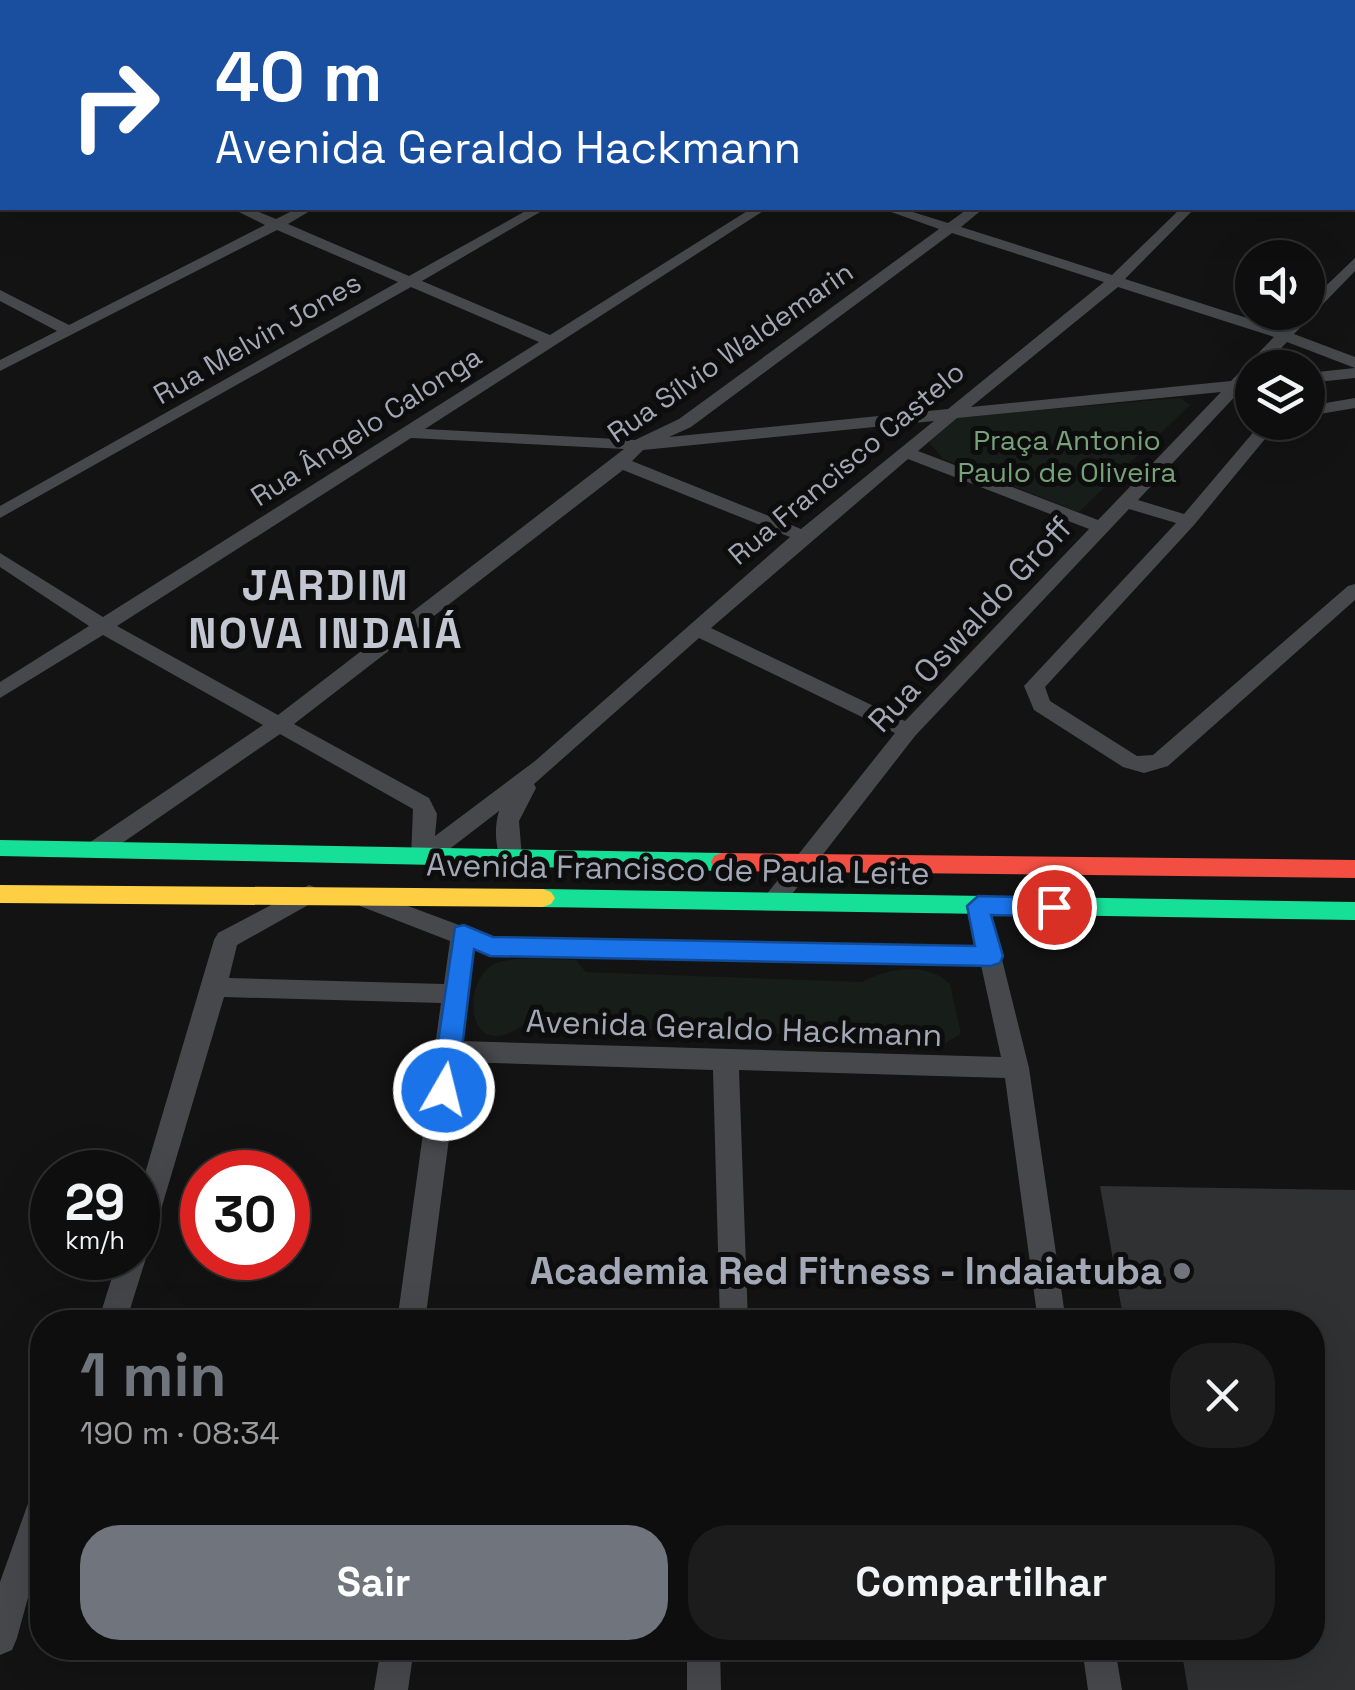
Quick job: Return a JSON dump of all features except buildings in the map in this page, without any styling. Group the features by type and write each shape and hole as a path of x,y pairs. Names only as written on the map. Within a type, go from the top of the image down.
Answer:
{"main road":[{"name":"Avenida Francisco de Paula Leite","path":"0,848 422,858 1355,868"},
{"name":"Avenida Francisco de Paula Leite","path":"0,894 308,894 1355,911"}],"street":[{"path":"243,210 548,340"},
{"path":"0,366 304,210"},
{"name":"Rua Melvin Jones","path":"0,513 536,210"},
{"name":"Rua Ângelo Calonga","path":"0,690 759,210"},
{"path":"894,210 1284,335 1355,363"},
{"name":"Rua Sílvio Waldemarin","path":"94,851 278,725 621,463 638,444 685,423 974,210"},
{"name":"Rua Francisco Castelo","path":"422,858 543,766 802,536 1114,282 1186,210"},
{"name":"Rua Oswaldo Groff","path":"1325,293 1355,262"},
{"path":"0,294 69,331"},
{"name":"Rua Oswaldo Groff","path":"1272,350 1289,330"},
{"path":"1325,376 1355,372"},
{"path":"998,378 999,388 1032,404"},
{"path":"410,433 638,444 1235,386"},
{"name":"Rua Oswaldo Groff","path":"774,901 908,731 1125,502 1235,393"},
{"path":"722,396 716,412 724,424 744,434"},
{"path":"1325,407 1355,403"},
{"path":"1256,440 1188,521 1034,686 1041,705 1131,762 1160,760 1355,590"},
{"path":"903,451 1101,527"},
{"path":"621,463 802,536"},
{"path":"1125,502 1188,521"},
{"path":"0,559 104,626 421,804 426,814 422,858"},
{"path":"696,629 908,731"},
{"name":"Rua Francisco Castelo","path":"511,858 506,829 508,808 543,766"},
{"path":"160,1168 226,940 308,894"},
{"path":"360,896 490,946 991,956"},
{"path":"978,906 1016,1068 1050,1310"},
{"path":"413,1310 464,934"},
{"path":"215,987 457,994"},
{"name":"Avenida Geraldo Hackmann","path":"450,1051 1016,1068"},
{"path":"726,1062 734,1310"},
{"path":"116,1310 125,1280"},
{"path":"0,1638 30,1534"},
{"path":"391,1690 396,1660"},
{"path":"704,1660 704,1690"},
{"path":"1101,1660 1105,1690"}],"green space":[{"name":"Praça Antonio Paulo de Oliveira","path":"1180,398 1190,405 1079,512 943,459 929,442 958,417"},
{"path":"536,958 576,960 586,972 862,982 895,970 930,972 950,984 961,1034 935,1049 920,1038 522,1026 502,1035 488,1035 478,1027 474,998 478,983 497,963"}],"traffic: fast":[{"path":"0,848 722,862"},
{"path":"543,898 1355,911"}],"traffic: slow":[{"path":"0,894 543,898"}],"traffic: jam":[{"path":"722,862 1355,869"}],"place":[{"name":"Academia Red Fitness - Indaiatuba","path":"1182,1271"}],"district":[{"name":"JARDIM NOVA INDAIÁ","path":"326,609"}],"route":[{"path":"444,1090 464,934 490,946 991,956 978,906 1054,907"}]}
